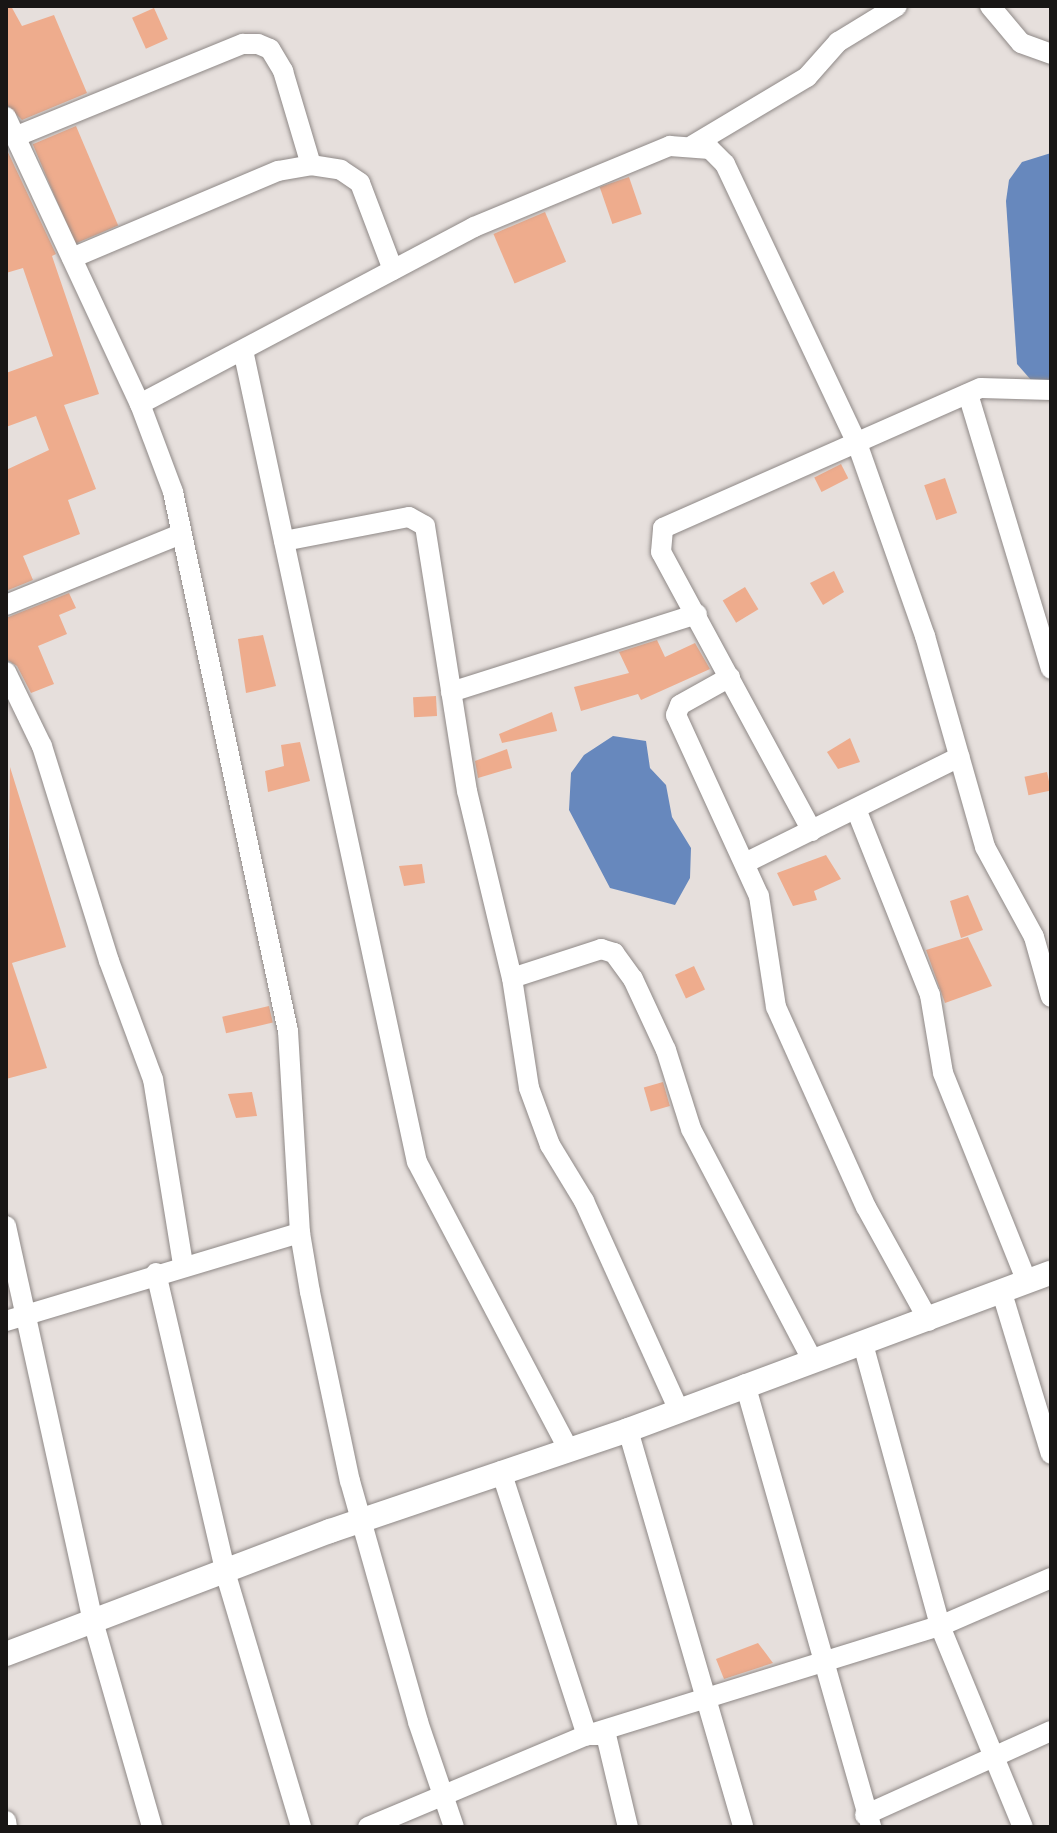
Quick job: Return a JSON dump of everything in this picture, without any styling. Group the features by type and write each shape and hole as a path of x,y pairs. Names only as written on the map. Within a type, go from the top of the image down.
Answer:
{"street":[{"path":"693,145 807,77 838,42 897,6"},
{"path":"990,6 1021,43 1051,54"},
{"path":"17,136 243,44 258,44 270,49 283,71 311,165"},
{"path":"6,117 140,404 173,492 288,1031 300,1233 362,1521 442,1797 454,1827"},
{"path":"140,404 393,270 557,191 670,146 693,145 710,149 725,164 857,443 925,636 985,847 1034,937 1051,997"},
{"path":"72,258 278,171 311,165 341,170 360,183 393,270"},
{"path":"243,350 417,1162 568,1448"},
{"path":"812,831 661,552 663,528 981,388 1051,390"},
{"path":"968,394 1051,669"},
{"path":"284,541 409,517 425,526 467,791 512,978 529,1088 550,1145 584,1201 678,1408"},
{"path":"6,605 181,534"},
{"path":"451,692 697,614"},
{"path":"6,672 42,746 109,961 153,1079 183,1264"},
{"path":"730,677 680,705 676,715 747,862 759,896 776,1007 866,1207 929,1321"},
{"path":"747,862 959,757"},
{"path":"856,809 930,995 943,1073 1027,1282"},
{"path":"512,978 601,949 614,953 633,979 666,1050 691,1129 811,1358"},
{"path":"6,1226 16,1319 93,1621 152,1827"},
{"path":"16,1319 183,1264 300,1233"},
{"path":"156,1273 226,1575 301,1827"},
{"path":"6,1654 226,1575 362,1521 628,1430 811,1358 929,1321 1051,1273"},
{"path":"1002,1293 1051,1454"},
{"path":"863,1344 940,1626 1023,1827"},
{"path":"745,1384 826,1662 868,1821 1051,1731"},
{"path":"628,1430 704,1702 743,1827"},
{"path":"501,1471 587,1735"},
{"path":"368,1827 587,1735 704,1702 940,1626 1051,1578"},
{"path":"587,1735 606,1735 628,1827"}],"water":[{"path":"1051,153 1051,385 1031,380 1017,364 1006,201 1009,180 1022,162"},
{"path":"613,736 646,741 650,768 666,785 672,817 691,848 690,878 675,905 610,888 569,810 571,773 584,755"}],"building":[{"path":"6,6 11,6 22,26 54,15 87,93 22,120 6,104"},
{"path":"154,8 168,39 146,49 132,18"},
{"path":"76,126 118,225 75,244 33,144"},
{"path":"6,148 56,254 52,256 99,394 64,405 96,489 68,500 80,534 23,556 33,580 6,591 6,470 49,450 36,416 6,427 6,373 53,356 23,268 6,273"},
{"path":"629,177 642,214 612,224 600,187"},
{"path":"545,212 566,262 515,284 493,234"},
{"path":"841,464 848,478 822,492 814,478"},
{"path":"945,478 957,513 936,520 924,485"},
{"path":"834,571 844,592 823,605 810,583"},
{"path":"745,587 758,609 736,623 723,600"},
{"path":"69,593 76,608 59,615 67,634 38,646 54,684 31,693 17,666 6,659 6,618"},
{"path":"263,635 276,686 246,693 238,639"},
{"path":"657,640 665,657 695,643 710,669 641,700 638,694 581,711 574,687 629,673 619,652"},
{"path":"436,696 437,716 414,717 413,697"},
{"path":"552,712 557,731 502,743 499,734"},
{"path":"850,738 860,762 838,769 827,752"},
{"path":"300,742 310,781 268,792 265,771 284,766 281,745"},
{"path":"507,749 512,768 478,778 475,761"},
{"path":"10,767 66,947 12,963 47,1068 6,1079"},
{"path":"1047,772 1051,791 1028,795 1025,777"},
{"path":"826,855 841,879 814,891 817,900 793,906 777,873"},
{"path":"422,864 425,883 404,886 399,866"},
{"path":"968,895 983,930 961,938 950,901"},
{"path":"968,937 992,986 945,1003 926,950"},
{"path":"694,966 705,990 686,998 675,975"},
{"path":"269,1006 273,1023 226,1033 222,1017"},
{"path":"663,1082 670,1106 651,1112 644,1088"},
{"path":"252,1092 257,1116 236,1118 228,1094"},
{"path":"758,1643 773,1663 724,1679 716,1659"}]}
